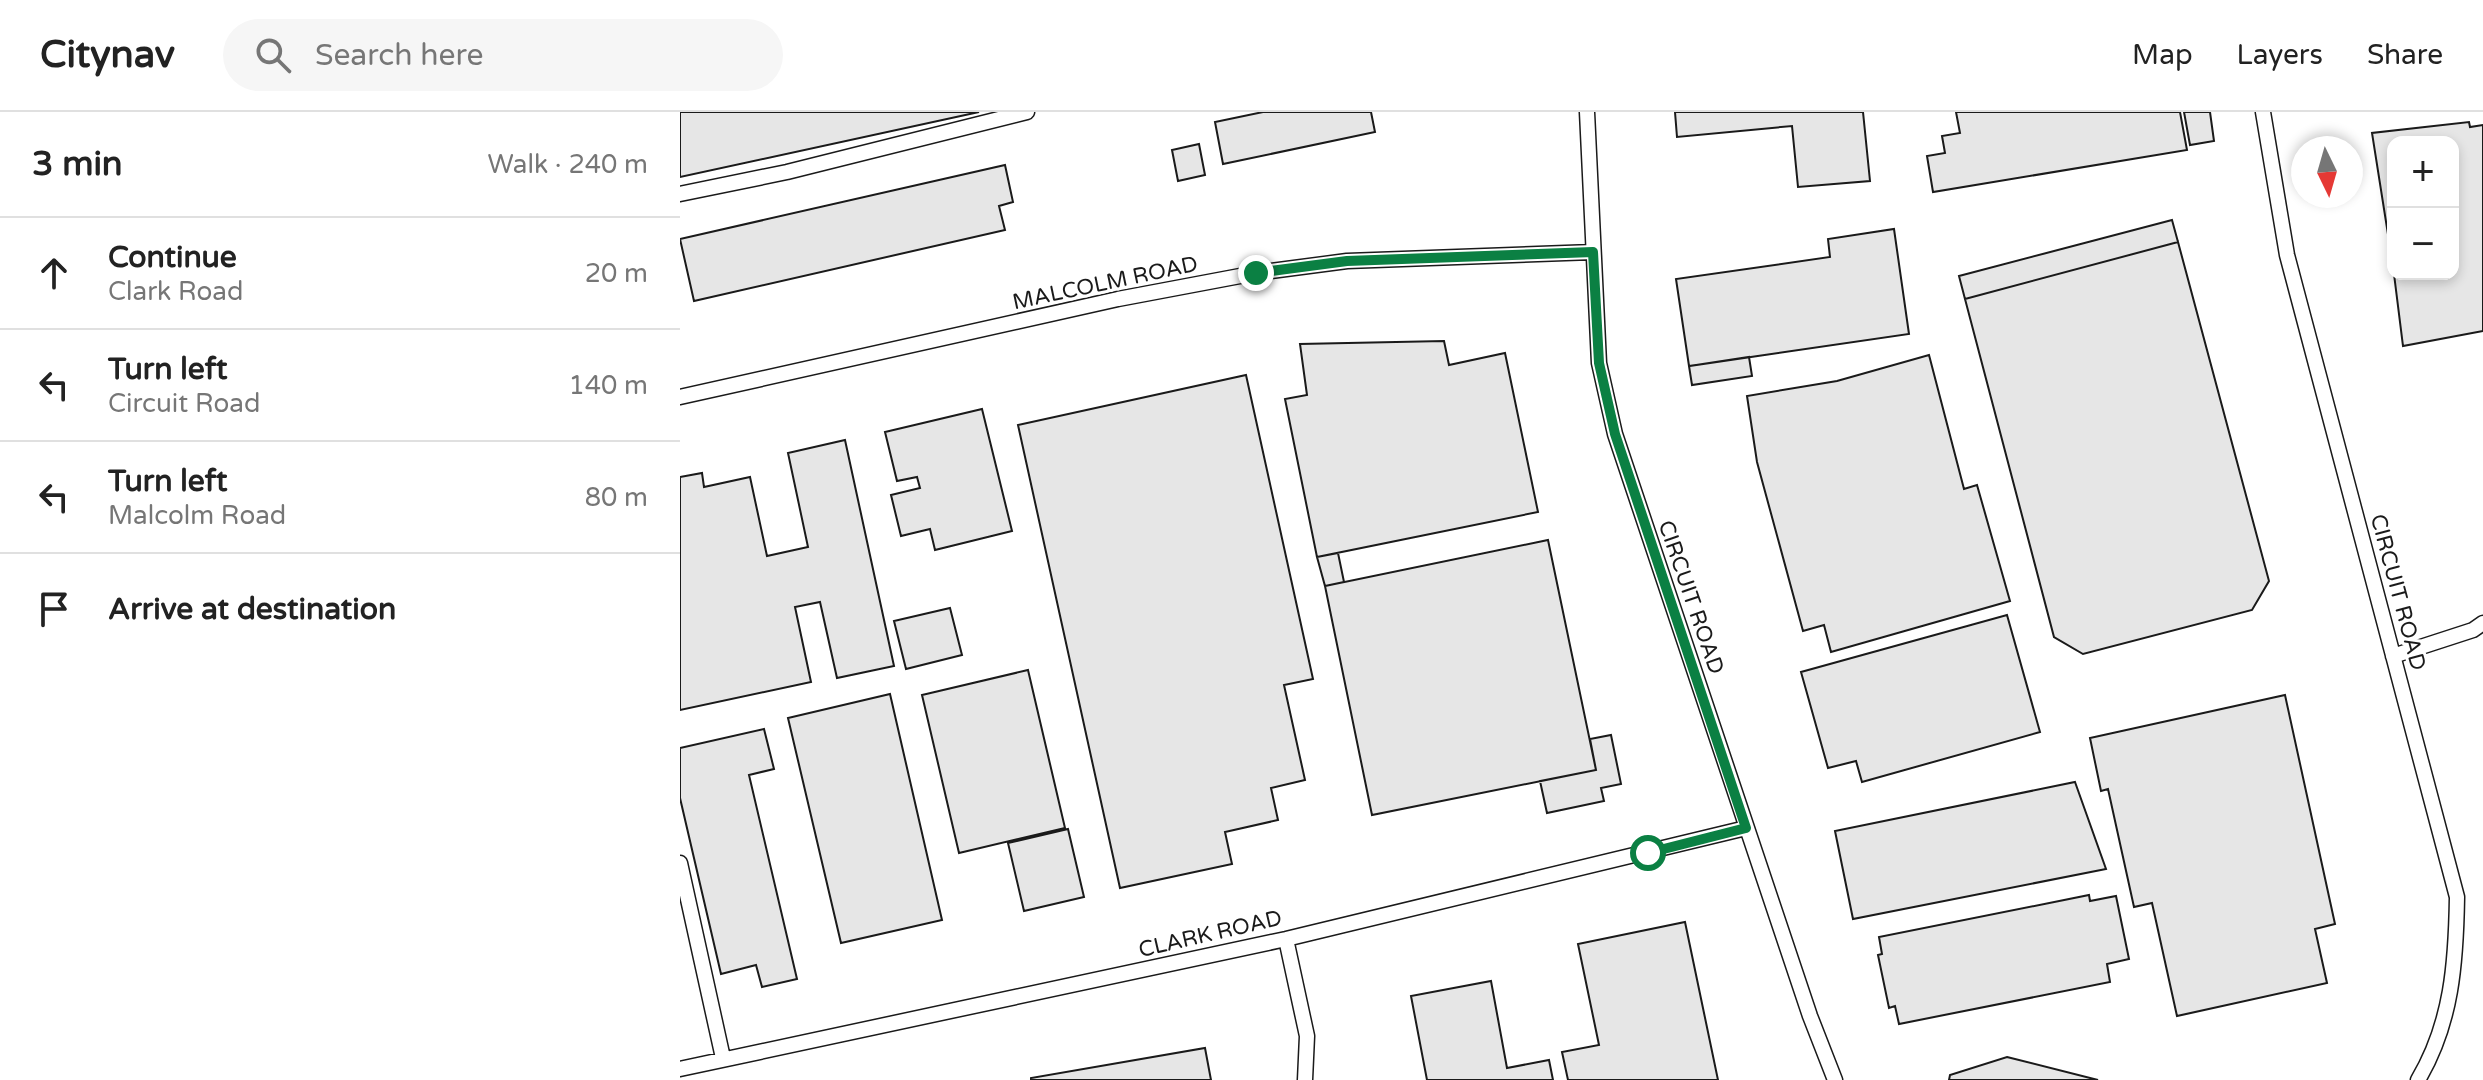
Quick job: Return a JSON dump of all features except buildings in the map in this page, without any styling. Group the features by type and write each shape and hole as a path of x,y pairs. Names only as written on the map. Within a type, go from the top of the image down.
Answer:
{"lane":[{"path":"680,194 787,172 1027,112"},
{"name":"CIRCUIT ROAD","path":"1587,112 1599,363 1615,434 1746,828 1835,1080"},
{"name":"CIRCUIT ROAD","path":"2263,112 2287,255 2457,897 2456,966 2445,1021 2425,1077"},
{"name":"MALCOLM ROAD","path":"680,397 1118,299 1256,273 1347,261 1593,252"},
{"path":"2393,656 2480,631"},
{"name":"CLARK ROAD","path":"680,1069 1286,939 1746,828"},
{"path":"680,863 723,1058"},
{"path":"1286,939 1307,1036 1305,1080"}],"route":[{"path":"1256,273 1347,261 1593,252 1599,363 1615,434 1746,828 1648,853"}]}
